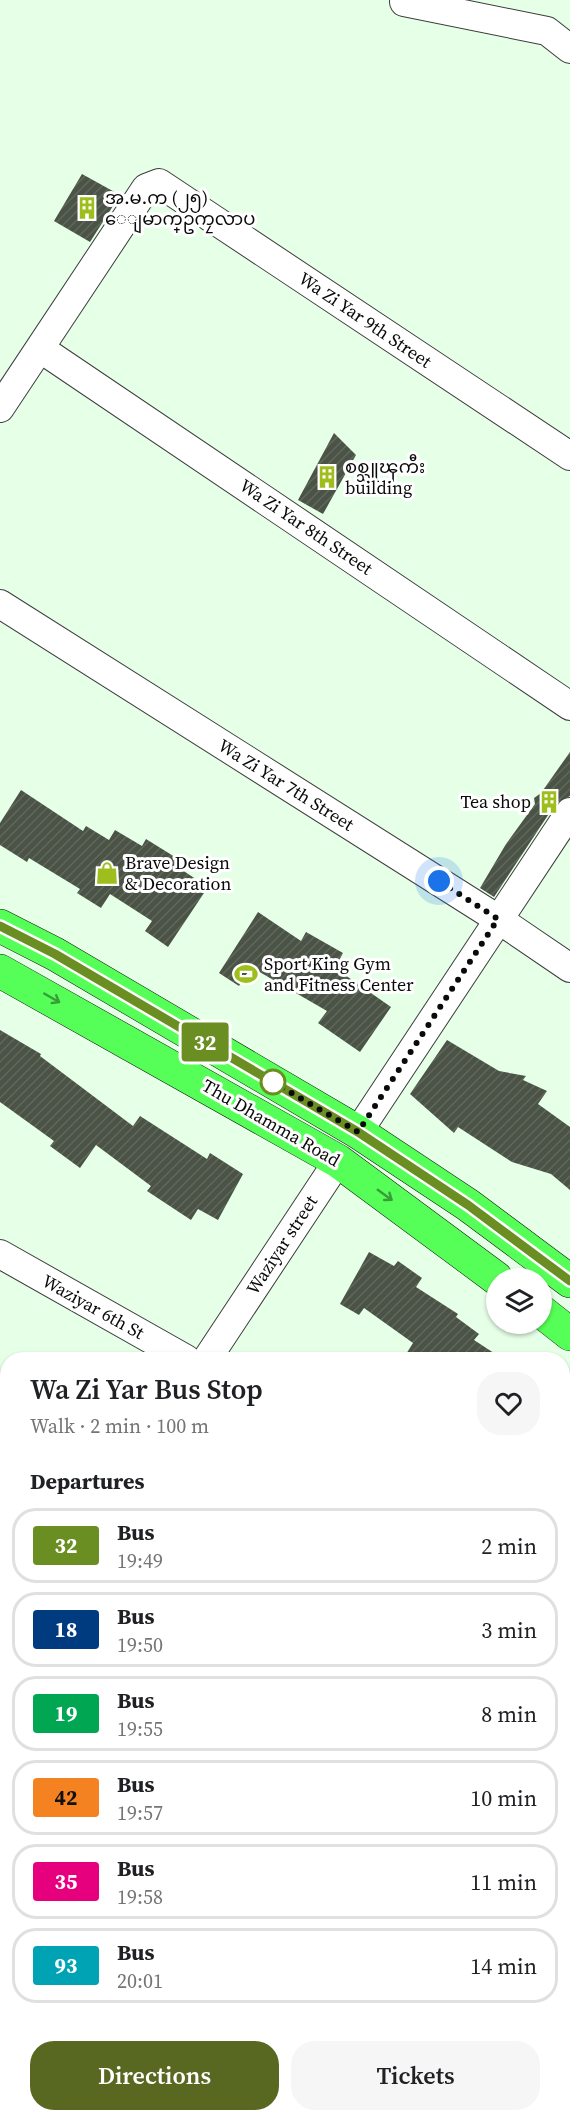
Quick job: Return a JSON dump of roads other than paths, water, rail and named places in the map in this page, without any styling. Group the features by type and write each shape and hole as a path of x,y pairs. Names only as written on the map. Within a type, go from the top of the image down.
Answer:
{"main road":[{"name":"Thu Dhamma Road","path":"0,926 55,954 358,1132 468,1205 570,1281"},
{"name":"Thu Dhamma Road","path":"0,970 338,1161 486,1271"},
{"name":"Waziyar street","path":"338,1161 358,1132"},
{"path":"552,1320 570,1334"}],"street":[{"path":"404,2 547,32 570,49"},
{"name":"Wa Zi Yar 9th Street","path":"41,349 146,188 159,183 570,456"},
{"path":"0,408 41,349"},
{"name":"Wa Zi Yar 8th Street","path":"41,349 570,706"},
{"name":"Wa Zi Yar 7th Street","path":"0,604 498,919 570,968"},
{"path":"358,1132 570,812"},
{"name":"Waziyar street","path":"212,1352 338,1161"},
{"name":"Waziyar 6th St","path":"0,1254 174,1352"}],"place":[{"name":"အ.မ.က (၂၅) ေျမာက္ဥကၠလာပ","path":"87,208"},
{"name":"စစ္သူၾကီး building","path":"327,477"},
{"name":"Tea shop","path":"549,802"},
{"name":"Brave Design & Decoration","path":"107,873"},
{"name":"Sport King Gym and Fitness Center","path":"246,974"}]}
